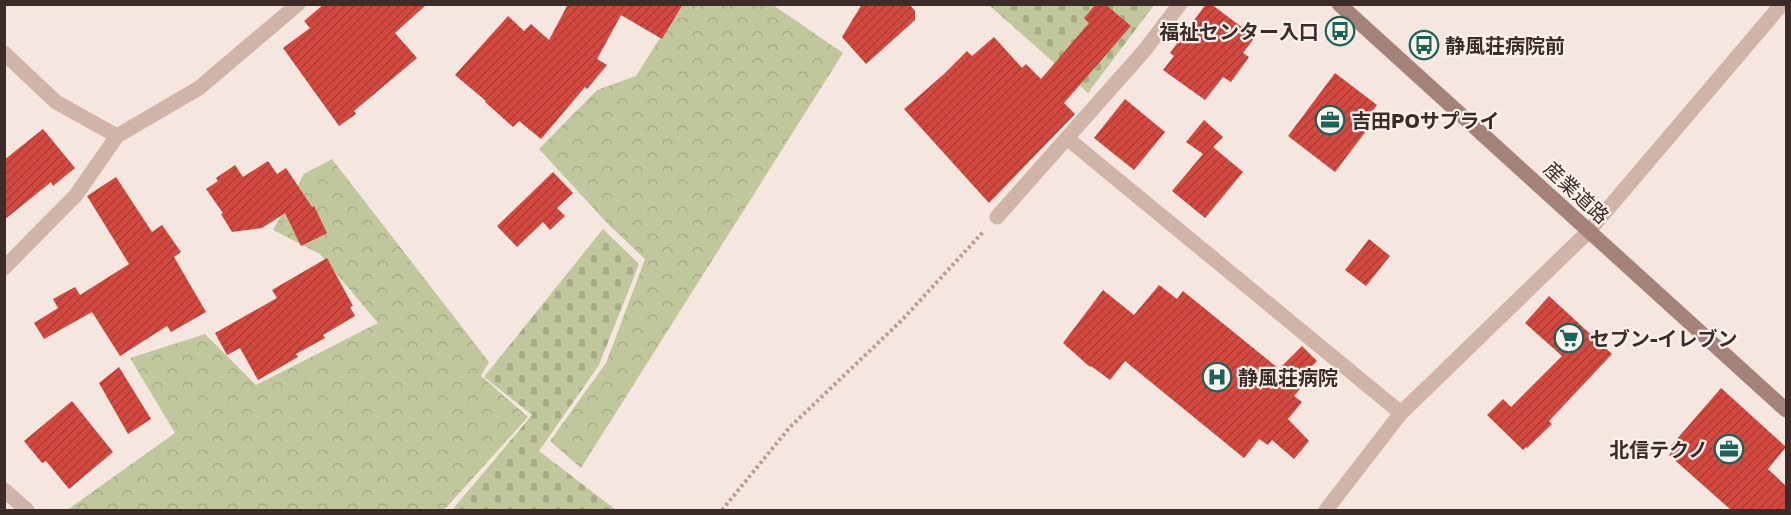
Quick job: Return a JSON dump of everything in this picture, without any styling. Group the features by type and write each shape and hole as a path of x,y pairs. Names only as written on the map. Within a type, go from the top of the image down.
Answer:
{"street":[{"path":"4,268 76,195 117,136 198,87 298,4"},
{"path":"997,217 1144,51 1180,4"},
{"name":"産業道路","path":"1339,4 1786,410"},
{"path":"1326,510 1401,413 1589,231 1782,4"},
{"path":"4,53 56,102 117,136"},
{"path":"1068,139 1401,413"},
{"path":"4,490 27,510"}],"path":[{"path":"722,510 790,427 902,320 997,217"}],"green space":[{"path":"681,5 773,5 843,53 581,468 550,441 606,363 645,259 608,224 539,149 597,90 636,76"},
{"path":"989,5 1154,5 1088,93"},
{"path":"332,159 489,362 481,376 528,417 444,510 67,510 175,433 130,358 205,334 256,385 378,323 320,254 273,230 304,174"},
{"path":"603,229 639,264 599,365 539,451 616,510 452,510 532,415 484,377"}],"building":[{"path":"324,4 427,4 395,33 417,58 354,111 356,114 339,126 283,48 310,28 304,21"},
{"path":"568,4 683,4 662,39 621,15 597,59 607,65 541,139 519,121 513,127 455,75 508,16 524,31 531,24 549,40"},
{"path":"862,4 909,4 915,11 915,20 866,64 842,37"},
{"path":"1096,4 1105,4 1131,26 1064,103 1075,114 989,203 904,109 967,51 972,56 994,37 1022,68 1026,64 1041,79 1089,23 1084,18"},
{"path":"1206,4 1211,4 1255,37 1243,53 1249,57 1231,82 1223,77 1205,100 1163,70 1174,56 1170,53"},
{"name":"吉田POサプライ","path":"1335,73 1377,105 1364,123 1369,127 1335,172 1288,136"},
{"path":"1125,99 1165,132 1134,170 1094,138"},
{"path":"1204,120 1223,137 1213,147 1243,172 1205,218 1172,191 1203,154 1186,142"},
{"path":"43,129 75,168 53,186 51,182 4,220 4,160"},
{"path":"268,161 277,174 286,168 312,207 314,206 327,233 301,246 285,213 262,228 232,232 221,214 223,213 206,189 218,181 216,178 235,165 243,177"},
{"path":"553,172 573,193 557,208 565,216 550,230 543,222 517,247 497,226"},
{"path":"116,177 152,232 162,225 181,252 174,257 206,312 171,332 167,326 120,356 92,312 44,339 34,323 58,308 53,299 75,287 80,295 129,264 87,196"},
{"path":"1369,239 1390,256 1366,286 1345,270"},
{"path":"327,258 353,306 350,307 355,316 323,335 325,338 296,354 298,357 258,380 240,348 227,355 215,333 277,298 272,290"},
{"path":"1159,285 1177,299 1183,291 1279,369 1302,346 1317,361 1295,383 1301,388 1294,396 1302,402 1288,419 1309,441 1294,459 1272,440 1268,445 1259,439 1244,458 1125,361 1110,380 1090,367 1063,343 1103,290 1134,315"},
{"path":"1549,296 1612,354 1549,421 1552,424 1523,450 1487,415 1503,399 1511,407 1562,356 1525,323"},
{"path":"119,367 151,419 128,434 99,383"},
{"name":"北信テクノ","path":"1721,388 1786,447 1768,469 1786,486 1786,510 1731,510 1669,455 1673,450 1670,447"},
{"path":"72,401 113,452 69,489 46,461 42,463 24,441"}],"place":[{"name":"福祉センター入口","path":"1340,31"},
{"name":"静風荘病院前","path":"1424,45"},
{"name":"吉田POサプライ","path":"1330,120"},
{"name":"セブン-イレブン","path":"1569,338"},
{"name":"静風荘病院","path":"1217,377"},
{"name":"北信テクノ","path":"1729,449"}]}
